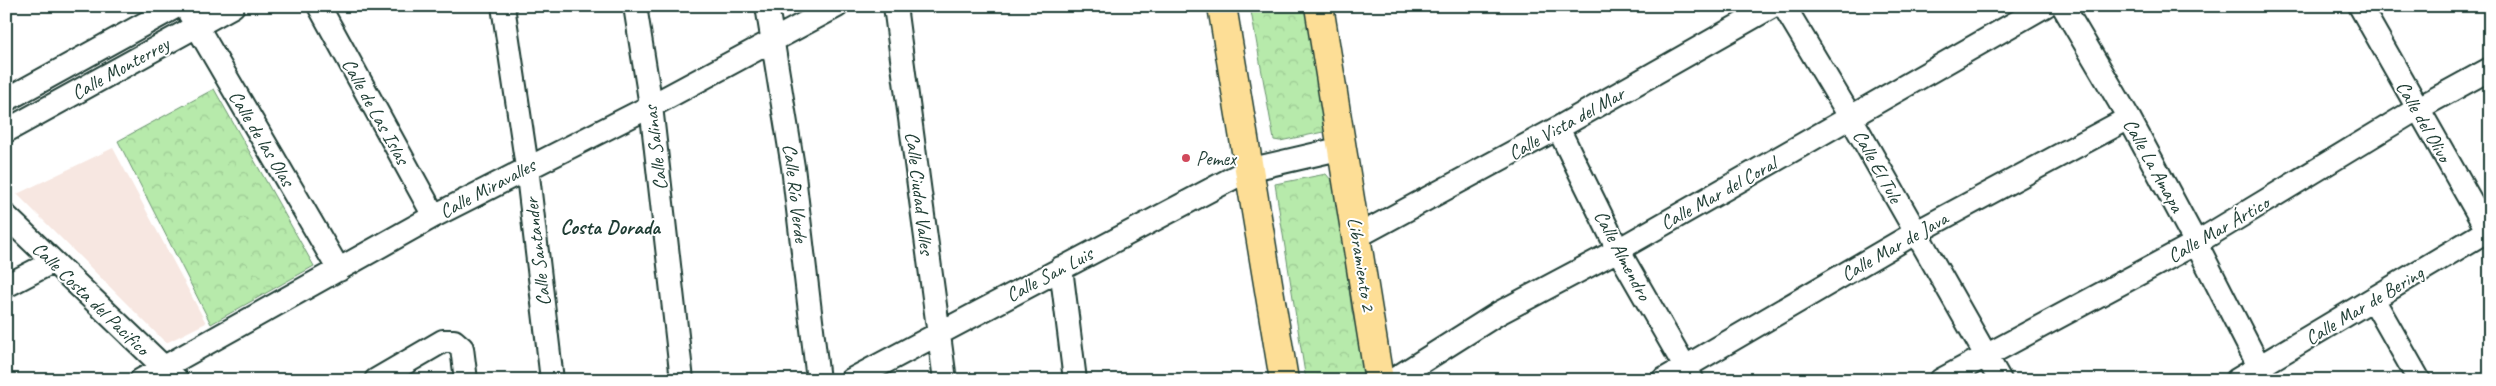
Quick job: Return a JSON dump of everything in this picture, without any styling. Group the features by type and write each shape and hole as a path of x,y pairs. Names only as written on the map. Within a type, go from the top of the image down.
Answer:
{"main road":[{"path":"1222,6 1284,380"},
{"name":"Libramiento 2","path":"1319,6 1358,236 1379,380"}],"street":[{"name":"Calle Monterrey","path":"6,100 177,6"},
{"name":"Calle de las Olas","path":"185,6 339,270"},
{"name":"Calle Monterrey","path":"6,131 233,6"},
{"name":"Calle de Las Islas","path":"319,6 434,216"},
{"name":"Calle Santander","path":"503,6 527,167 552,380"},
{"name":"Calle Salinas","path":"635,6 650,106 682,380"},
{"name":"Calle Río Verde","path":"767,6 793,167 818,380"},
{"name":"Calle Miravalles","path":"141,380 171,374 339,270 434,216 650,106 772,39 837,6"},
{"name":"Calle Ciudad Valles","path":"895,6 945,380"},
{"name":"Calle Vista del Mar","path":"1358,236 1558,128 1773,6"},
{"name":"Calle El Tule","path":"1784,6 1851,118 2000,380"},
{"name":"Calle Mar del Coral","path":"1393,380 1500,313 1618,250 2045,6"},
{"name":"Calle La Amapa","path":"2062,6 2129,118 2263,374"},
{"name":"Calle del Olivo","path":"2360,6 2417,109 2489,231"},
{"name":"Calle Mar Ártico","path":"1941,380 2196,243 2417,109 2490,69"},
{"name":"Calle Mar de Java","path":"1663,380 1689,373 1915,233 2129,118"},
{"name":"Calle Almendro","path":"1558,128 1618,250 1689,373"},
{"path":"1248,170 1343,148"},
{"name":"Calle San Luis","path":"852,380 1248,170"},
{"name":"Calle Costa del Pacifico","path":"6,216 171,374"},
{"name":"Calle Mar de Bering","path":"2237,380 2263,374 2374,299 2489,231"},
{"path":"6,286 52,262"},
{"path":"1061,268 1075,380"},
{"path":"2374,299 2420,380"},
{"path":"376,380 443,341 454,341 462,348 466,380"}],"shaded area":[{"path":"113,148 206,323 166,343 17,194"}],"green space":[{"path":"1250,6 1307,6 1328,131 1280,141 1274,140"},
{"path":"214,89 314,266 211,324 118,141"},
{"path":"1326,174 1332,181 1337,196 1352,312 1372,380 1306,380 1275,184"}],"place":[{"name":"Pemex","path":"1186,158"}],"district":[{"name":"Costa Dorada","path":"610,227"}]}
